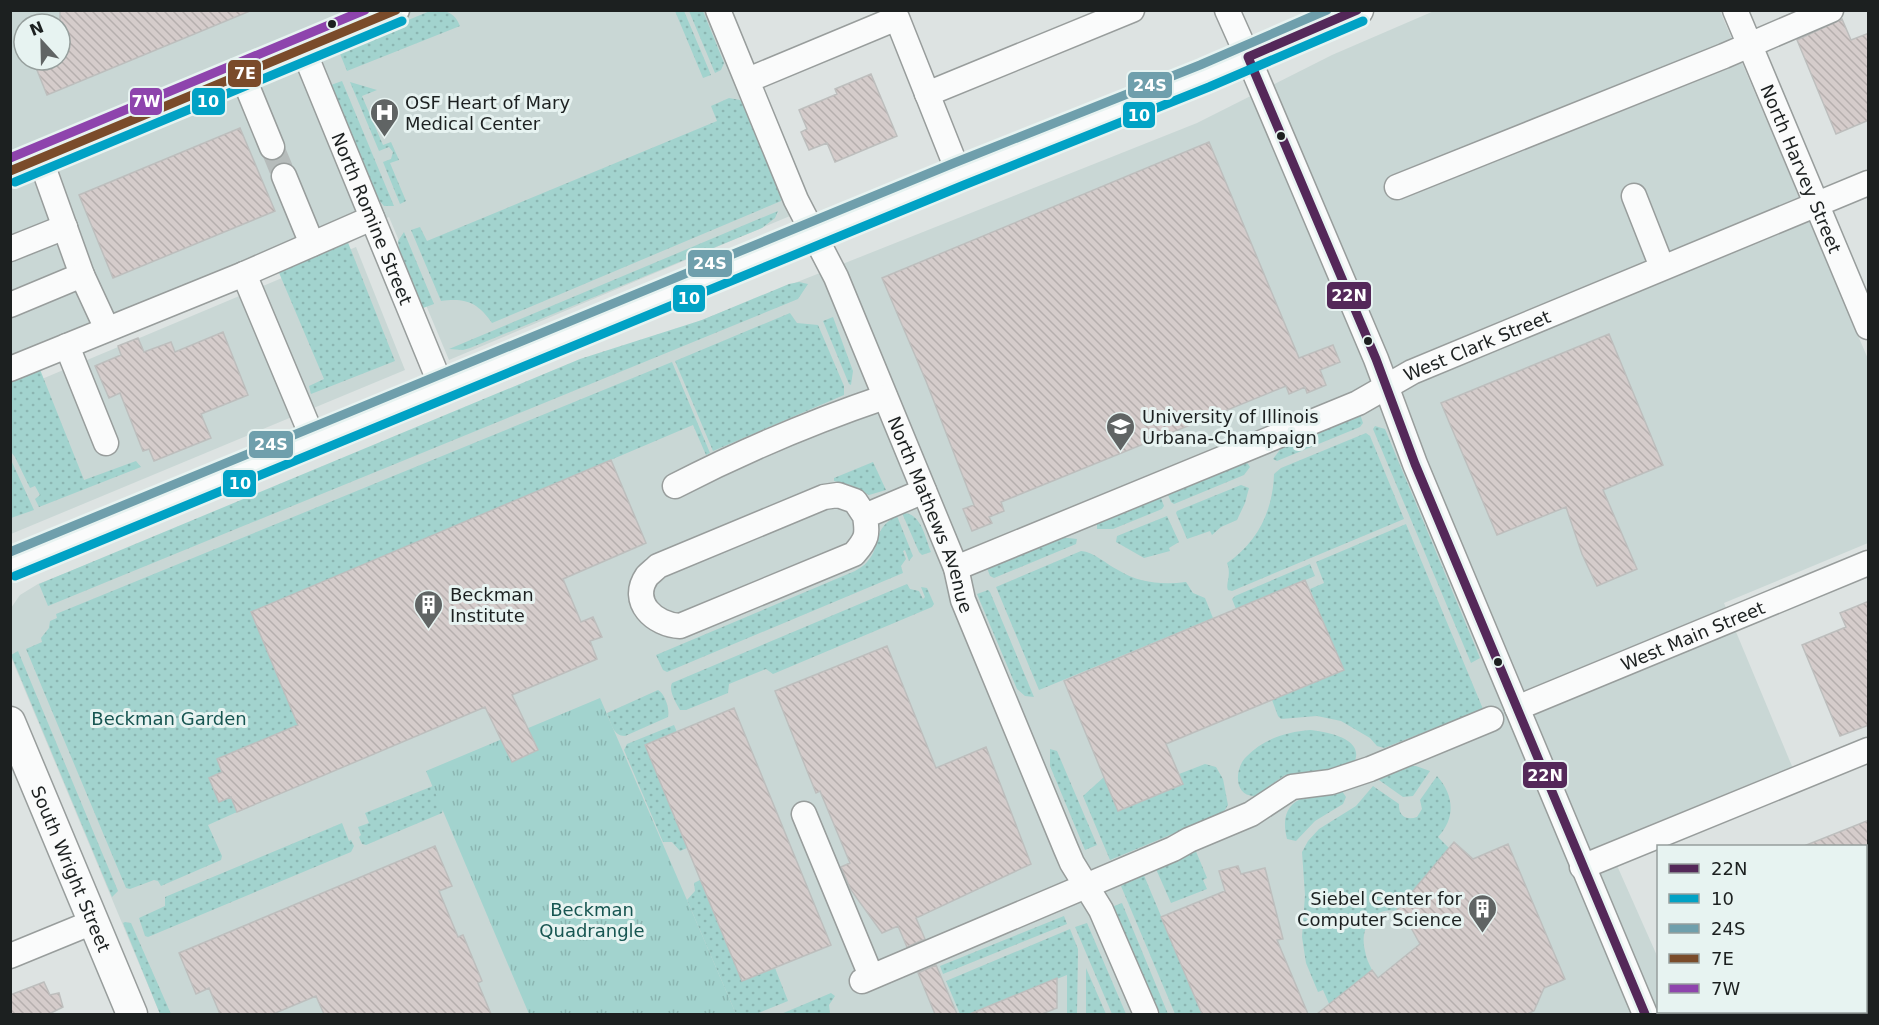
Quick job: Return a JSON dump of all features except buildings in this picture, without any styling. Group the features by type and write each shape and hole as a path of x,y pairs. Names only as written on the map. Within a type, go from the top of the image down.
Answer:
{"main road":[{"path":"10,565 1358,10"},
{"name":"South Wright Street","path":"11,722 19,762 93,922 132,1014"}],"street":[{"path":"10,171 397,10"},
{"name":"North Mathews Avenue","path":"718,10 792,190 836,277 956,568 963,600 1072,862 1101,910 1146,1014"},
{"path":"927,94 1132,10"},
{"path":"1227,10 1386,387 1415,464 1645,1014"},
{"name":"North Harvey Street","path":"1735,10 1869,327"},
{"path":"1397,188 1750,46 1831,10"},
{"path":"748,80 897,18 959,174"},
{"name":"North Romine Street","path":"303,49 442,388"},
{"path":"242,74 272,147"},
{"path":"40,158 82,275 107,329"},
{"path":"284,176 312,244"},
{"name":"West Clark Street","path":"956,568 1358,403 1412,372 1869,183"},
{"path":"1634,196 1662,267"},
{"path":"10,369 244,274 372,218"},
{"path":"10,249 65,226"},
{"path":"244,274 314,441"},
{"path":"10,305 82,275"},
{"path":"67,346 106,443"},
{"path":"675,486 758,447 885,397"},
{"path":"865,516 924,491"},
{"path":"838,495 855,501 865,516 867,534 854,554 680,626 670,626 658,621 644,608 642,589 647,577 658,566 824,496 838,495"},
{"name":"West Main Street","path":"1517,708 1869,562"},
{"path":"804,814 866,978 1087,887 1251,814 1292,788 1331,782 1370,769 1491,719"},
{"path":"1582,867 1869,750"},
{"path":"10,956 93,922"}],"shaded area":[{"name":"OSF Heart of Mary Medical Center","path":"11,11 705,11 790,216 449,360 389,217 11,370"},
{"name":"University of Illinois Urbana-Champaign","path":"1434,11 1720,11 1868,359 1868,543 1724,603 1799,783 1615,861 1657,956 1657,1013 1684,1014 160,1014 11,657 11,608 20,595 38,584 1197,123 1332,55"},
{"path":"356,247 405,370 11,534 11,392"},
{"path":"1867,954 1868,1014 1837,1014 1867,1013"}],"green space":[{"path":"430,11 452,14 460,26 347,71 338,49"},
{"path":"675,11 684,11 711,75 703,78"},
{"path":"689,11 703,11 724,63 721,70 715,73"},
{"path":"342,81 394,206 384,206 378,199 331,85"},
{"path":"350,82 377,90 362,96 383,145 391,142 399,160 390,163 406,201 400,204 383,162 391,159 393,152 389,147 379,151"},
{"path":"729,98 740,100 743,105 779,189 781,201 492,323 481,310 470,303 457,300 441,301 411,230 420,227 427,241 717,121 711,106"},
{"path":"778,211 775,218 762,228 470,348 449,349"},
{"path":"404,232 434,304 423,308 399,249 398,241"},
{"path":"347,240 395,361 311,394 309,386 324,379 277,268"},
{"path":"799,282 808,284 798,299 48,606 39,584 580,359 702,320"},
{"path":"790,313 797,323 818,325 844,386 844,395 713,451 675,361"},
{"path":"833,317 853,371 851,385 823,321"},
{"name":"Beckman Garden","path":"672,362 710,453 706,455 693,425 252,612 299,725 217,759 222,772 219,802 231,797 237,812 208,825 222,856 221,860 161,886 158,881 154,880 130,889 126,888 26,649 42,642 41,638 49,628 50,621 57,618 56,614"},
{"path":"39,367 84,480 136,461 141,467 39,507 35,499 40,495 35,486 30,488 11,452 11,379"},
{"path":"1359,411 1363,423 1360,427 1277,461 1273,459 1285,443"},
{"path":"1375,426 1385,429 1480,658 1471,663 1373,429"},
{"path":"1366,433 1370,436 1404,519 1232,591 1228,590 1227,563 1247,546 1261,525 1267,513 1274,474 1281,468"},
{"path":"11,460 34,510 10,518"},
{"path":"1246,461 1250,467 1244,475 1174,504 1171,502 1166,490"},
{"path":"873,462 886,490 869,495 850,485 834,481 834,478"},
{"path":"1241,485 1249,488 1237,520 1221,527 1212,535 1210,531 1187,539 1177,511"},
{"path":"1159,493 1164,506 1162,509 1113,529 1097,529 1097,521"},
{"path":"902,513 918,521 931,552 922,555 919,552"},
{"path":"897,516 913,556 909,561 905,550 903,551 906,559 901,566 903,573 667,672 663,670 656,655 855,571 872,555 884,526"},
{"path":"1167,516 1179,542 1169,548 1170,551 1144,558 1116,542 1117,536"},
{"path":"1406,524 1483,709 1384,748 1377,746 1370,738 1341,721 1317,716 1281,719 1272,700 1343,670 1310,589 1324,583 1316,562"},
{"path":"1059,537 1077,539 1076,544 994,578 990,576 986,565"},
{"path":"1081,551 1142,580 1159,583 1186,582 1193,593 1205,598 1213,618 1039,690 996,587"},
{"path":"1310,564 1315,576 1236,609 1232,599 1235,596"},
{"path":"907,584 910,589 919,591 923,599 925,597 921,587 927,588 934,604 932,607 773,674 766,669 729,684 728,693 686,710 680,710 671,689 672,683"},
{"path":"988,590 1034,697 1025,696 1017,689 977,594"},
{"path":"18,651 118,891 112,897 11,655"},
{"path":"658,690 666,702 668,717 625,736 618,734 611,725 607,713"},
{"name":"Beckman Quadrangle","path":"600,698 736,1014 529,1014 426,771"},
{"path":"674,725 677,732 645,745 687,848 680,851 672,842 663,842 624,750 627,744"},
{"path":"1310,730 1325,732 1350,742 1356,754 1354,763 1315,774 1285,775 1255,796 1243,792 1238,775 1239,768 1246,757 1267,741"},
{"path":"1050,749 1057,751 1097,845 1085,850 1050,766"},
{"path":"1205,764 1216,767 1223,779 1228,805 1223,813 1110,860 1083,796 1104,777 1118,811 1183,784 1179,774"},
{"path":"1416,766 1430,771 1413,796 1403,797 1379,780 1396,769"},
{"path":"1437,776 1447,791 1451,807 1448,822 1438,837 1449,848 1397,911 1381,912 1370,921 1366,927 1364,943 1372,970 1330,1006 1323,990 1318,992 1306,963 1302,937 1305,895 1302,852 1319,829 1356,806 1373,786 1399,804 1400,812 1404,816 1417,817 1422,809 1420,800"},
{"path":"433,786 443,809 442,813 366,845 362,844 358,827 369,823 365,813"},
{"path":"1342,791 1346,797 1343,804 1315,821 1296,841 1287,839 1285,825 1291,806 1308,796"},
{"path":"342,823 349,841 351,840 354,846 351,852 148,937 145,936 139,918 165,906 165,897"},
{"path":"1195,849 1207,878 1203,880 1207,889 1171,903 1156,869"},
{"path":"1143,873 1202,1014 1175,1014 1121,886 1122,882"},
{"path":"700,880 742,981 775,968 788,1001 756,1014 736,1014 687,900 695,891 694,883"},
{"path":"1122,903 1168,1014 1154,1014 1109,908"},
{"path":"1064,916 1067,924 943,974 940,966"},
{"path":"123,923 131,923 171,1014 160,1014"},
{"path":"1087,923 1126,1014 1112,1014 1075,927"},
{"path":"1070,929 1078,949 1077,1014 1067,1014 1067,975 968,1014 960,1014 946,981"},
{"path":"1086,968 1106,1014 1086,1014"},
{"path":"831,993 835,996 829,1005 830,1014 781,1014"}],"tunnel":[{"path":"272,147 284,176"}],"transit line":[{"name":"7W","path":"10,158 365,10"},
{"name":"7E","path":"10,171 396,10"},
{"name":"24S","path":"10,552 954,163 1200,65 1327,10"},
{"name":"22N","path":"1248,57 1357,10"},
{"name":"10","path":"15,182 402,21"},
{"name":"10","path":"15,576 964,185 1209,87 1363,21"},
{"name":"22N","path":"1248,57 1376,359 1415,464 1645,1014"}],"place":[{"name":"OSF Heart of Mary Medical Center","path":"384,138"},
{"name":"University of Illinois Urbana-Champaign","path":"1121,452"},
{"name":"Beckman Institute","path":"429,630"},
{"name":"Siebel Center for Computer Science","path":"1483,934"}]}
